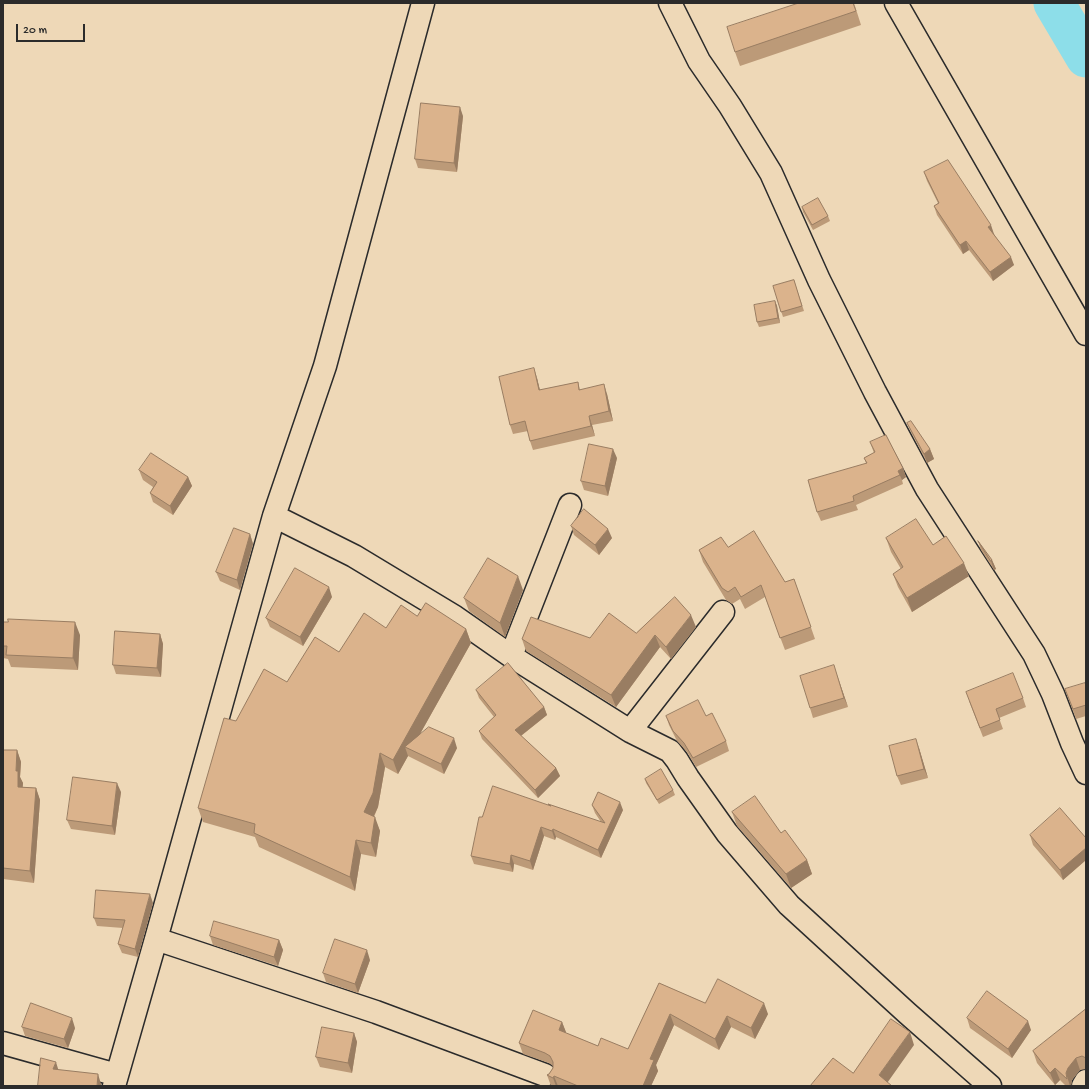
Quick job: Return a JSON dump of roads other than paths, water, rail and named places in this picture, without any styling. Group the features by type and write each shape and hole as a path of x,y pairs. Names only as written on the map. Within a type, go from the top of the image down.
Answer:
{"street":[{"path":"3,1043 115,1081 274,516 325,366 423,3"},
{"path":"670,3 699,61 730,106 771,173 819,280 875,392 927,489 1034,654 1053,694 1072,743 1086,773"},
{"path":"896,3 1086,334"},
{"path":"511,656 570,505"},
{"path":"274,516 354,556 455,617 511,656 630,732 670,751 727,833 789,904 907,1013 990,1086"},
{"path":"630,732 723,612"},
{"path":"156,939 376,1012 545,1075"},
{"path":"1083,1086 1086,1081"}],"waterway":[{"path":"1054,3 1086,57"}]}
